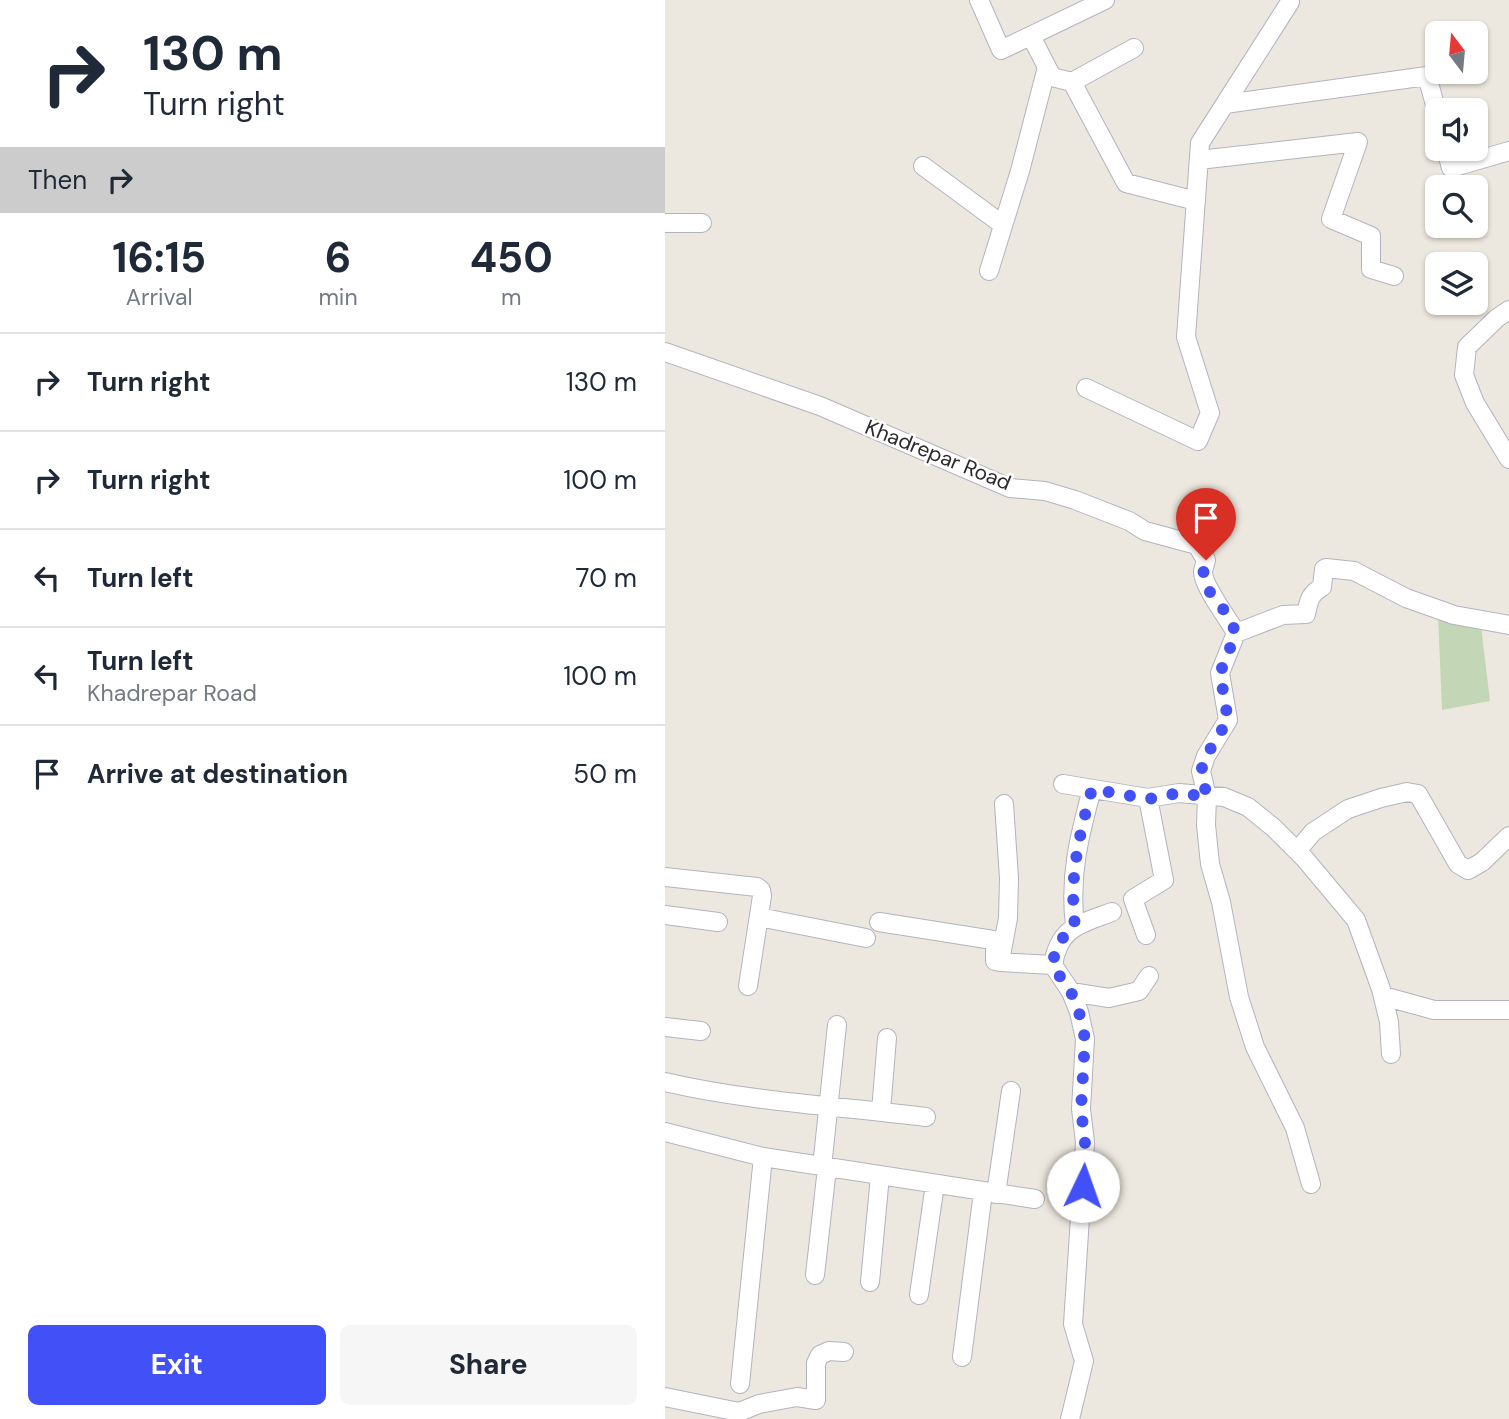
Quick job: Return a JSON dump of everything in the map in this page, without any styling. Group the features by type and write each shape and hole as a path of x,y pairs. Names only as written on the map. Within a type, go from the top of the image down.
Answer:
{"street":[{"path":"979,0 1001,50 1105,0"},
{"path":"1086,388 1198,441 1210,413 1185,337 1201,143 1290,2"},
{"path":"1031,36 1052,77 1072,82 1133,48"},
{"path":"989,271 1047,67"},
{"path":"1225,104 1427,76 1433,98"},
{"path":"1072,82 1126,183 1196,201"},
{"path":"1199,160 1358,142 1331,219 1371,236 1371,269 1394,276"},
{"path":"1488,158 1509,151"},
{"path":"1449,161 1451,169 1477,161"},
{"path":"923,166 1003,225"},
{"path":"665,223 702,223"},
{"path":"1509,310 1467,346 1464,375 1475,403 1509,459"},
{"name":"Khadrepar Road","path":"665,352 820,406 1010,488 1045,491 1075,500 1145,531 1197,545 1206,560 1203,569 1206,587 1227,614 1236,633"},
{"path":"1311,1184 1295,1128 1255,1046 1235,983 1221,902 1210,864 1206,825 1207,797 1201,771 1206,756 1228,720 1220,673 1236,633 1283,615 1306,614 1308,600 1322,587 1326,568 1354,571 1406,598 1454,615 1507,620"},
{"path":"1063,784 1148,799 1179,793 1224,797 1248,807 1274,828 1356,920 1383,996 1389,1022 1391,1054"},
{"path":"1075,926 1072,899 1074,865 1092,789"},
{"path":"1297,851 1313,832 1348,809 1364,802 1407,792 1418,794 1458,864 1468,870 1482,862 1509,836"},
{"path":"1146,934 1133,899 1164,880 1148,799"},
{"path":"1000,962 1009,905 1005,804"},
{"path":"665,877 757,887 761,890 748,986"},
{"path":"1052,965 1062,935 1075,926 1112,912"},
{"path":"665,915 718,922"},
{"path":"759,917 866,938"},
{"path":"880,922 993,940 995,961 1052,965"},
{"path":"1052,965 1071,992 1085,1039 1081,1109 1085,1142 1073,1324 1084,1361 1070,1419"},
{"path":"1071,992 1109,998 1139,991 1149,976"},
{"path":"1383,996 1434,1010 1509,1010"},
{"path":"815,1275 837,1025"},
{"path":"665,1027 701,1031"},
{"path":"881,1111 887,1038"},
{"path":"665,1082 708,1092 926,1117"},
{"path":"962,1357 989,1193 1011,1091"},
{"path":"665,1132 763,1157 1035,1199"},
{"path":"740,1384 763,1157"},
{"path":"870,1282 880,1176"},
{"path":"919,1295 935,1184"},
{"path":"665,1397 735,1415 761,1411 797,1397 816,1400 816,1363 820,1355 844,1352"}],"green space":[{"path":"1438,614 1481,626 1490,701 1442,710"}],"route":[{"path":"1083,1186 1085,1142 1081,1109 1085,1039 1071,992 1052,965 1054,954 1062,935 1075,926 1072,899 1074,865 1092,789 1148,799 1179,793 1207,797 1201,771 1206,756 1228,720 1220,673 1236,633 1227,614 1206,587 1203,569 1206,560"}]}
